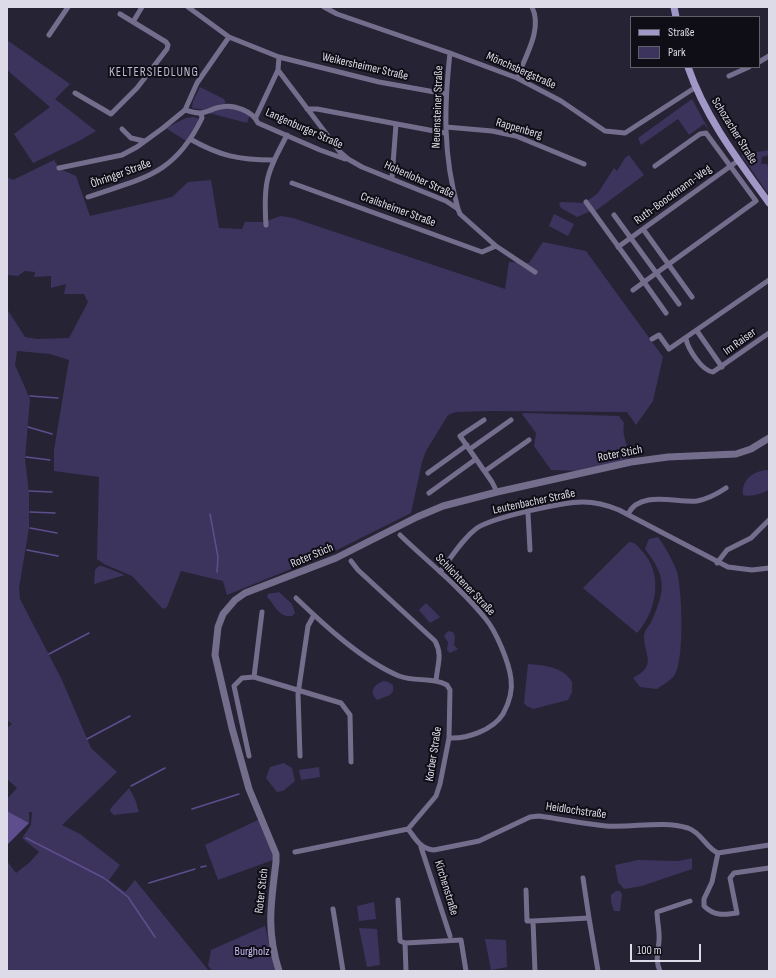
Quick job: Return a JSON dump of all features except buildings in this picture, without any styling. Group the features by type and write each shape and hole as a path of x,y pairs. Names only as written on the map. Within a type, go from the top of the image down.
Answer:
{"main road":[{"name":"Schozacher Straße","path":"688,68 696,87 714,122 769,203"}],"street":[{"path":"49,35 68,7"},
{"path":"133,22 142,7"},
{"path":"188,7 229,37 279,57 278,70 256,117"},
{"name":"Mönchsbergstraße","path":"324,7 337,14 450,52 517,78 561,101 605,131 621,134 625,133 696,87"},
{"path":"517,78 536,30 535,16 532,7"},
{"path":"75,92 111,114 137,88 168,45 120,14"},
{"path":"59,168 122,155 144,141 184,110 200,77 229,37"},
{"name":"Neuensteiner Straße","path":"450,52 446,94 445,133 448,168 458,209"},
{"path":"760,61 769,56"},
{"name":"Weikersheimer Straße","path":"279,57 379,82 446,94"},
{"path":"729,76 747,68"},
{"name":"Hohenloher Straße","path":"278,70 307,109 348,159 362,167 392,178 446,202 458,209 460,214 496,246 535,272"},
{"name":"Langenburger Straße","path":"184,110 201,113 214,108 229,106 240,109 256,117 258,122 325,152 348,159"},
{"path":"307,109 317,109 445,133"},
{"name":"Öhringer Straße","path":"88,197 136,182 154,174 180,153 202,118 201,113"},
{"path":"392,178 396,124"},
{"name":"Rappenberg","path":"446,127 492,131 516,136 584,164"},
{"path":"122,129 130,138 144,141"},
{"path":"633,290 756,201 708,135 702,133 655,166"},
{"path":"266,225 264,190 273,160 287,135"},
{"path":"190,139 227,157 273,160"},
{"path":"325,152 330,147 332,140"},
{"name":"Ruth-Boockmann-Weg","path":"618,247 739,160"},
{"name":"Crailsheimer Straße","path":"292,183 377,212 482,252 496,246"},
{"path":"586,202 666,313"},
{"path":"614,215 679,304"},
{"path":"643,229 692,298"},
{"path":"652,339 659,335 669,349 686,339 769,280"},
{"name":"Im Raiser","path":"697,331 722,367"},
{"name":"Im Raiser","path":"686,339 687,344 705,370 713,372 769,333"},
{"path":"484,420 460,436 485,471 497,492"},
{"path":"428,473 511,420"},
{"name":"Roter Stich","path":"278,971 270,938 269,919 276,854 249,789 232,728 215,655 218,627 223,614 245,593 336,558 423,514 443,506 497,492 631,462 668,457 736,454 751,449 769,438"},
{"path":"485,471 529,440"},
{"path":"429,493 476,459"},
{"path":"628,514 634,506 643,501 698,500 710,497 726,488"},
{"name":"Leutenbacher Straße","path":"440,572 466,538 479,527 492,521 528,512 582,502 606,506 628,514 717,563 728,567 745,570 769,568"},
{"path":"528,512 530,550"},
{"path":"717,563 727,550 751,538 769,520"},
{"name":"Schlichtener Straße","path":"400,535 440,572 486,619 500,646 511,679 509,704 499,720 482,730 457,738 449,738"},
{"path":"296,598 344,640 387,670 413,680 436,681 440,648 435,641 358,570 351,561"},
{"path":"254,677 262,612"},
{"path":"300,756 298,703 308,626 314,615"},
{"path":"249,756 234,686 242,678 254,677 336,701 347,708 350,715 351,762"},
{"name":"Korber Straße","path":"408,829 436,796 440,784 449,738 449,687 436,681"},
{"name":"Heidlochstraße","path":"421,847 434,850 470,844 486,838 523,819 539,816 607,826 655,824 684,827 695,832 712,850 718,853"},
{"path":"295,852 408,829 421,847"},
{"path":"769,844 718,853 712,882 703,902 704,906 713,913 722,915 737,913 730,878 734,874 769,868"},
{"name":"Kirchenstraße","path":"421,847 450,936"},
{"path":"583,878 598,971"},
{"path":"526,890 527,921 589,918"},
{"path":"398,900 400,942 461,940 466,971"},
{"path":"660,971 657,965 656,956 659,941 657,912 684,906 690,901"},
{"path":"333,909 343,971"},
{"path":"533,921 535,971"},
{"path":"405,943 406,971"}],"green space":[{"path":"7,40 70,84 55,99 96,131 79,141 33,163 14,134 50,107 7,70"},
{"path":"200,87 224,99 226,103 205,110 192,108 193,101"},
{"path":"692,99 710,132 704,124 689,135 678,119 641,145 638,138"},
{"path":"232,107 250,115 247,123 209,113 214,110"},
{"path":"194,117 199,119 186,141 166,128 186,118"},
{"path":"769,150 769,155 762,157 761,164 767,164 769,171 769,195 741,155"},
{"path":"629,155 644,175 594,212 586,202 598,193 614,168 617,171 625,158"},
{"path":"54,160 60,169 76,176 90,216 172,197 188,182 211,180 219,228 242,229 245,222 264,222 281,216 293,218 505,289 509,262 529,263 543,242 586,251 663,357 653,401 636,425 627,412 491,411 456,412 448,415 426,451 422,462 411,513 335,551 227,595 223,581 181,571 167,607 163,609 132,576 104,564 97,559 99,477 54,471 54,450 69,360 50,354 17,351 15,365 30,399 25,459 29,493 29,528 19,588 20,599 62,680 91,748 117,772 62,825 80,834 120,865 109,880 125,892 135,880 209,971 7,971 7,861 16,873 29,863 39,852 22,838 31,825 32,812 29,812 29,823 7,811 7,799 17,788 7,779 7,728 12,724 7,720 7,309 25,337 37,339 69,338 88,302 84,294 64,294 66,284 51,288 51,276 34,277 35,272 25,271 18,276 7,275 7,177 13,180"},
{"path":"561,202 585,203 591,211 577,217 561,208 559,204"},
{"path":"554,214 574,224 568,236 549,226"},
{"path":"522,414 619,416 624,423 623,428 628,450 628,458 581,471 551,470 534,446 536,433"},
{"path":"769,471 769,489 757,495 743,495 744,485 749,477 757,472"},
{"path":"658,537 669,554 677,572 682,625 680,656 674,676 657,689 640,687 633,678 645,669 647,664 648,660 644,634 651,622 660,600 662,583 660,575 657,567 645,549 649,539"},
{"path":"629,542 636,544 648,559 653,570 655,581 653,603 644,624 637,633 583,588"},
{"path":"99,566 125,575 94,584 95,570"},
{"path":"279,592 292,604 295,613 292,616 283,615 267,597 268,594"},
{"path":"426,603 440,617 430,623 419,610"},
{"path":"448,631 453,632 455,637 454,645 458,649 450,653 447,650 448,642 444,636"},
{"path":"528,664 553,668 564,673 572,682 572,692 568,700 533,709 527,706 524,703"},
{"path":"383,681 393,685 393,691 390,695 377,700 373,694 373,689"},
{"path":"284,763 292,768 295,781 283,791 277,792 266,778 270,767"},
{"path":"319,767 320,777 301,780 299,770"},
{"path":"129,788 135,799 139,812 114,815 110,811 111,808"},
{"path":"258,820 272,852 273,860 218,880 205,845"},
{"path":"692,858 692,869 642,886 624,889 618,882 615,865 638,860 679,861"},
{"path":"616,891 620,891 622,895 620,911 614,911 611,902 611,895"},
{"path":"374,902 376,919 359,921 357,906"},
{"name":"Burgholz","path":"265,926 275,970 213,971 208,966 211,950"},
{"path":"359,928 377,929 380,965 367,967"},
{"path":"485,939 506,940 507,967 491,970"}],"shaded area":[{"path":"7,811 29,823 7,845"}],"waterway":[{"path":"30,396 58,398"},
{"path":"28,427 52,434"},
{"path":"26,457 50,460"},
{"path":"29,491 52,492"},
{"path":"30,512 55,513"},
{"path":"210,514 218,557 217,572"},
{"path":"30,528 57,533"},
{"path":"27,550 58,556"},
{"path":"49,654 89,633"},
{"path":"87,739 130,716"},
{"path":"131,786 165,768"},
{"path":"192,809 239,794"},
{"path":"26,838 104,878 128,897 155,937"},
{"path":"201,867 206,866"},
{"path":"149,883 195,869"}],"district":[{"name":"KELTERSIEDLUNG","path":"154,73"}]}
